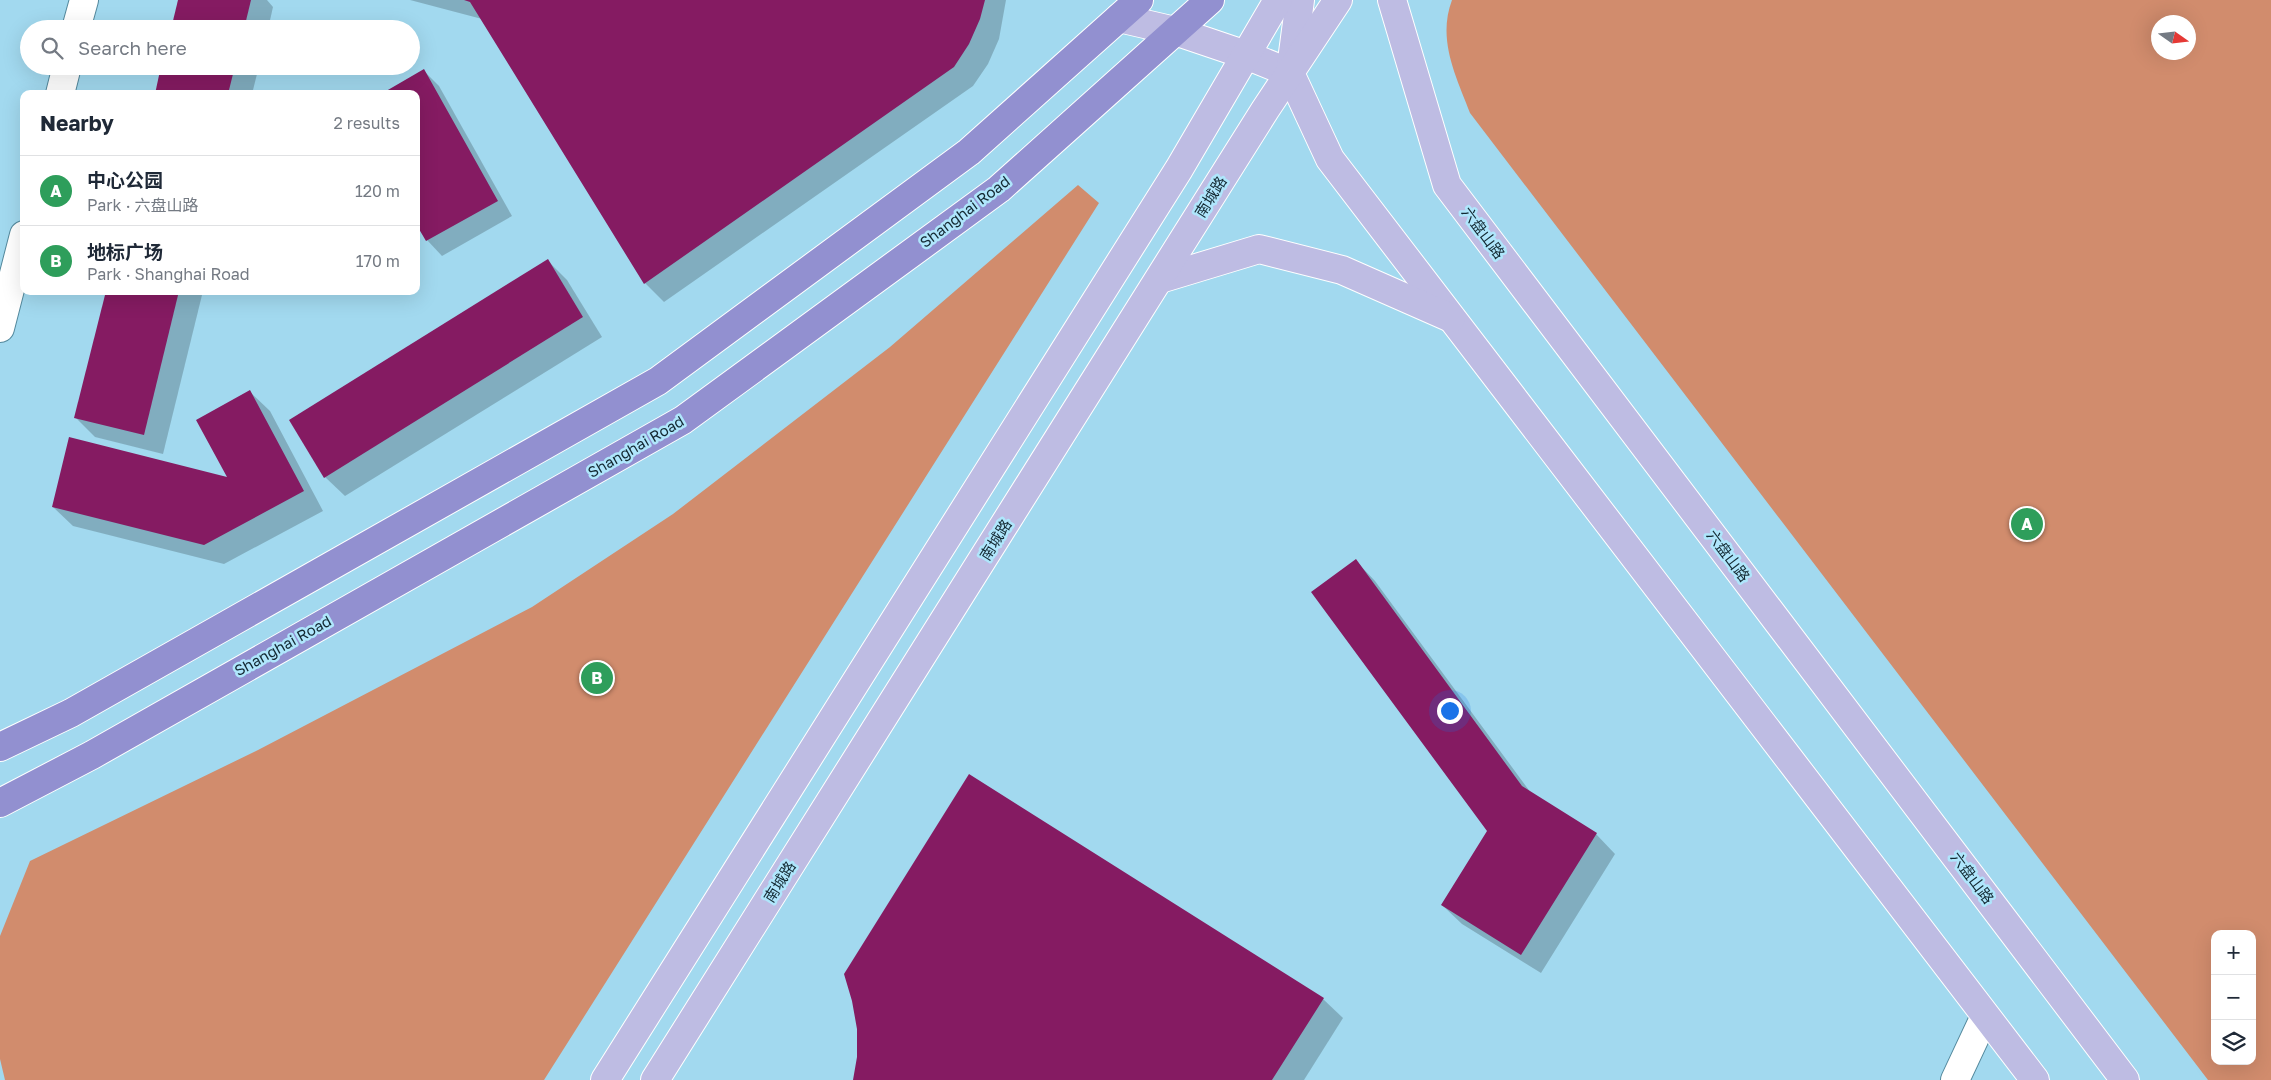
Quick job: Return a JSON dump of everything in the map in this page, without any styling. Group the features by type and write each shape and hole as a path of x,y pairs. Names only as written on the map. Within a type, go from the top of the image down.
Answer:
{"highway":[{"path":"0,747 71,713 658,381 970,152 1139,0"},
{"name":"Shanghai Road","path":"0,803 101,750 683,420 999,189 1210,0"}],"main road":[{"path":"605,1080 1179,169 1278,0"},
{"path":"1300,0 1290,73 1330,159 2035,1080"},
{"name":"南城路","path":"655,1080 1290,73 1338,0"},
{"name":"六盘山路","path":"1392,0 1447,185 2125,1080"},
{"path":"1119,18 1175,31 1246,55 1290,73"},
{"path":"1160,279 1259,249 1342,270 1453,320"}],"street":[{"path":"78,20 84,0"},
{"path":"61,90 65,75"},
{"path":"0,328 20,250"},
{"path":"1954,1080 1985,1016"}],"shaded area":[{"path":"1452,0 2271,0 2271,1080 2208,1080 1470,113 1450,58 1447,44 1447,29"},
{"path":"1078,185 1099,203 544,1080 5,1080 0,1059 0,936 30,861 258,750 532,607 673,514 890,347"}],"building":[{"path":"178,0 251,0 246,20 173,20"},
{"path":"464,0 985,0 980,19 969,44 954,67 644,284 470,2"},
{"path":"424,69 498,201 426,241 420,231 420,90 388,90 414,75 420,75 420,71"},
{"path":"159,75 233,75 229,90 156,90"},
{"path":"548,259 583,317 324,478 289,420"},
{"path":"105,295 178,295 144,435 74,418"},
{"path":"250,390 304,491 204,545 52,507 69,437 227,477 196,420"},
{"path":"1356,559 1522,786 1597,833 1521,955 1441,905 1487,831 1311,592"},
{"path":"969,774 1324,998 1272,1080 853,1080 857,1057 857,1029 852,1001 844,974"}],"place":[{"name":"中心公园","path":"2027,524"},
{"name":"地标广场","path":"597,678"}]}
